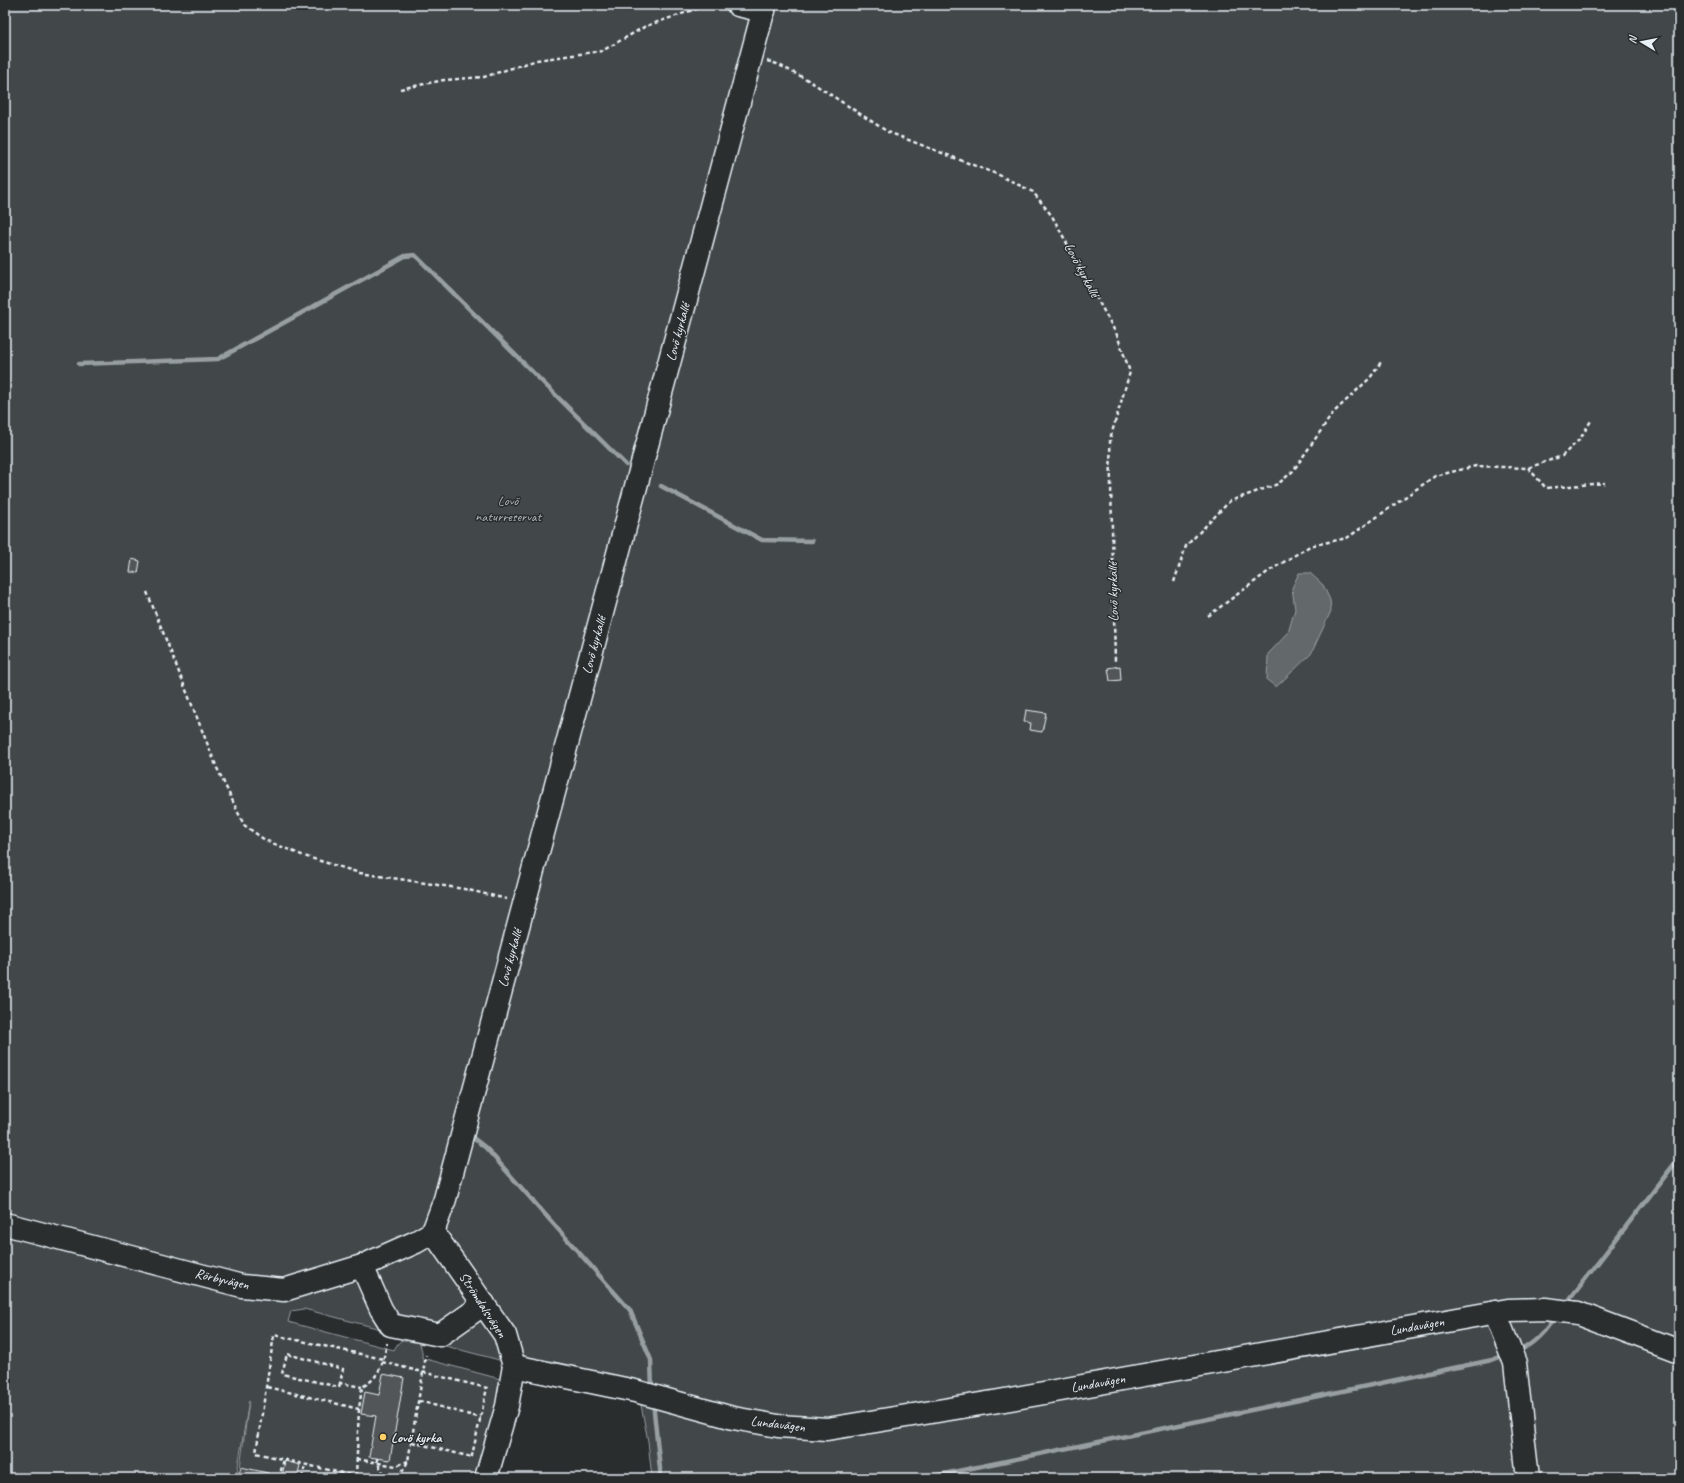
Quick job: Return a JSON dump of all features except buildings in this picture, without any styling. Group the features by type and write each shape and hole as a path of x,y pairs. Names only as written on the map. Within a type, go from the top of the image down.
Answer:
{"street":[{"path":"738,5 765,8"},
{"name":"Lovö kyrkallé","path":"433,1232 445,1199 765,8"},
{"name":"Rörbyvägen","path":"5,1224 242,1286 284,1290 362,1266 416,1242 433,1232"},
{"name":"Strömdalsvägen","path":"433,1232 505,1335 514,1366 507,1406 478,1471"},
{"path":"362,1266 381,1309 391,1325 440,1335 484,1304"},
{"name":"Lundavägen","path":"514,1366 635,1391 733,1418 778,1426 827,1429 999,1401 1508,1310 1545,1308 1578,1313 1679,1351"},
{"path":"1495,1312 1515,1363 1528,1478"}],"path":[{"path":"400,89 444,80 484,77 537,60 602,51 646,26 708,5"},
{"name":"Lovö kyrkallé","path":"752,57 777,64 808,80 888,132 999,175 1033,192 1052,216 1117,335 1130,372 1110,439 1115,662"},
{"path":"1174,582 1186,546 1230,501 1278,484 1293,471 1333,413 1370,378 1381,362"},
{"path":"1208,616 1269,571 1310,546 1347,538 1435,476 1476,466 1528,468 1562,456 1580,439 1592,419"},
{"path":"1528,468 1546,488 1605,483"},
{"path":"147,592 217,768 244,824 264,840 304,856 360,874 464,890 525,903"},
{"path":"340,1382 362,1387 372,1382 379,1373 391,1325"},
{"path":"363,1478 256,1452 274,1335 383,1360 487,1388 471,1456 478,1471"},
{"path":"287,1354 343,1369 340,1382 339,1387 282,1374 287,1354"},
{"path":"399,1478 408,1461 426,1355"},
{"path":"266,1387 359,1409"},
{"path":"356,1476 359,1409 362,1387"},
{"path":"419,1401 481,1418"},
{"path":"412,1442 471,1456"},
{"path":"378,1458 377,1462 386,1478"},
{"path":"279,1478 284,1459"},
{"path":"357,1459 396,1466 408,1461"},
{"path":"302,1478 305,1464"}],"green space":[{"name":"Lovö naturreservat","path":"5,5 1679,5 1679,1478 652,1478 648,1441 640,1400 503,1361 304,1309 291,1311 288,1322 394,1350 402,1340 412,1338 420,1345 422,1358 504,1380 479,1478 289,1478 240,1468 249,1401 236,1478 5,1478"}],"shaded area":[{"path":"1299,573 1310,573 1323,585 1330,600 1331,611 1311,654 1276,687 1267,680 1268,654 1288,633 1295,609 1292,588"}],"waterway":[{"path":"79,364 218,359 405,256 415,255 626,465"},
{"path":"661,486 762,540 812,541"},
{"path":"468,1134 486,1148 630,1310 651,1360 652,1389"},
{"path":"1566,1304 1679,1158"},
{"path":"1516,1352 1534,1341 1556,1316"},
{"path":"924,1478 1492,1360 1505,1355"},
{"path":"653,1402 661,1478"}],"place":[{"name":"Lovö kyrka","path":"383,1437"}]}
